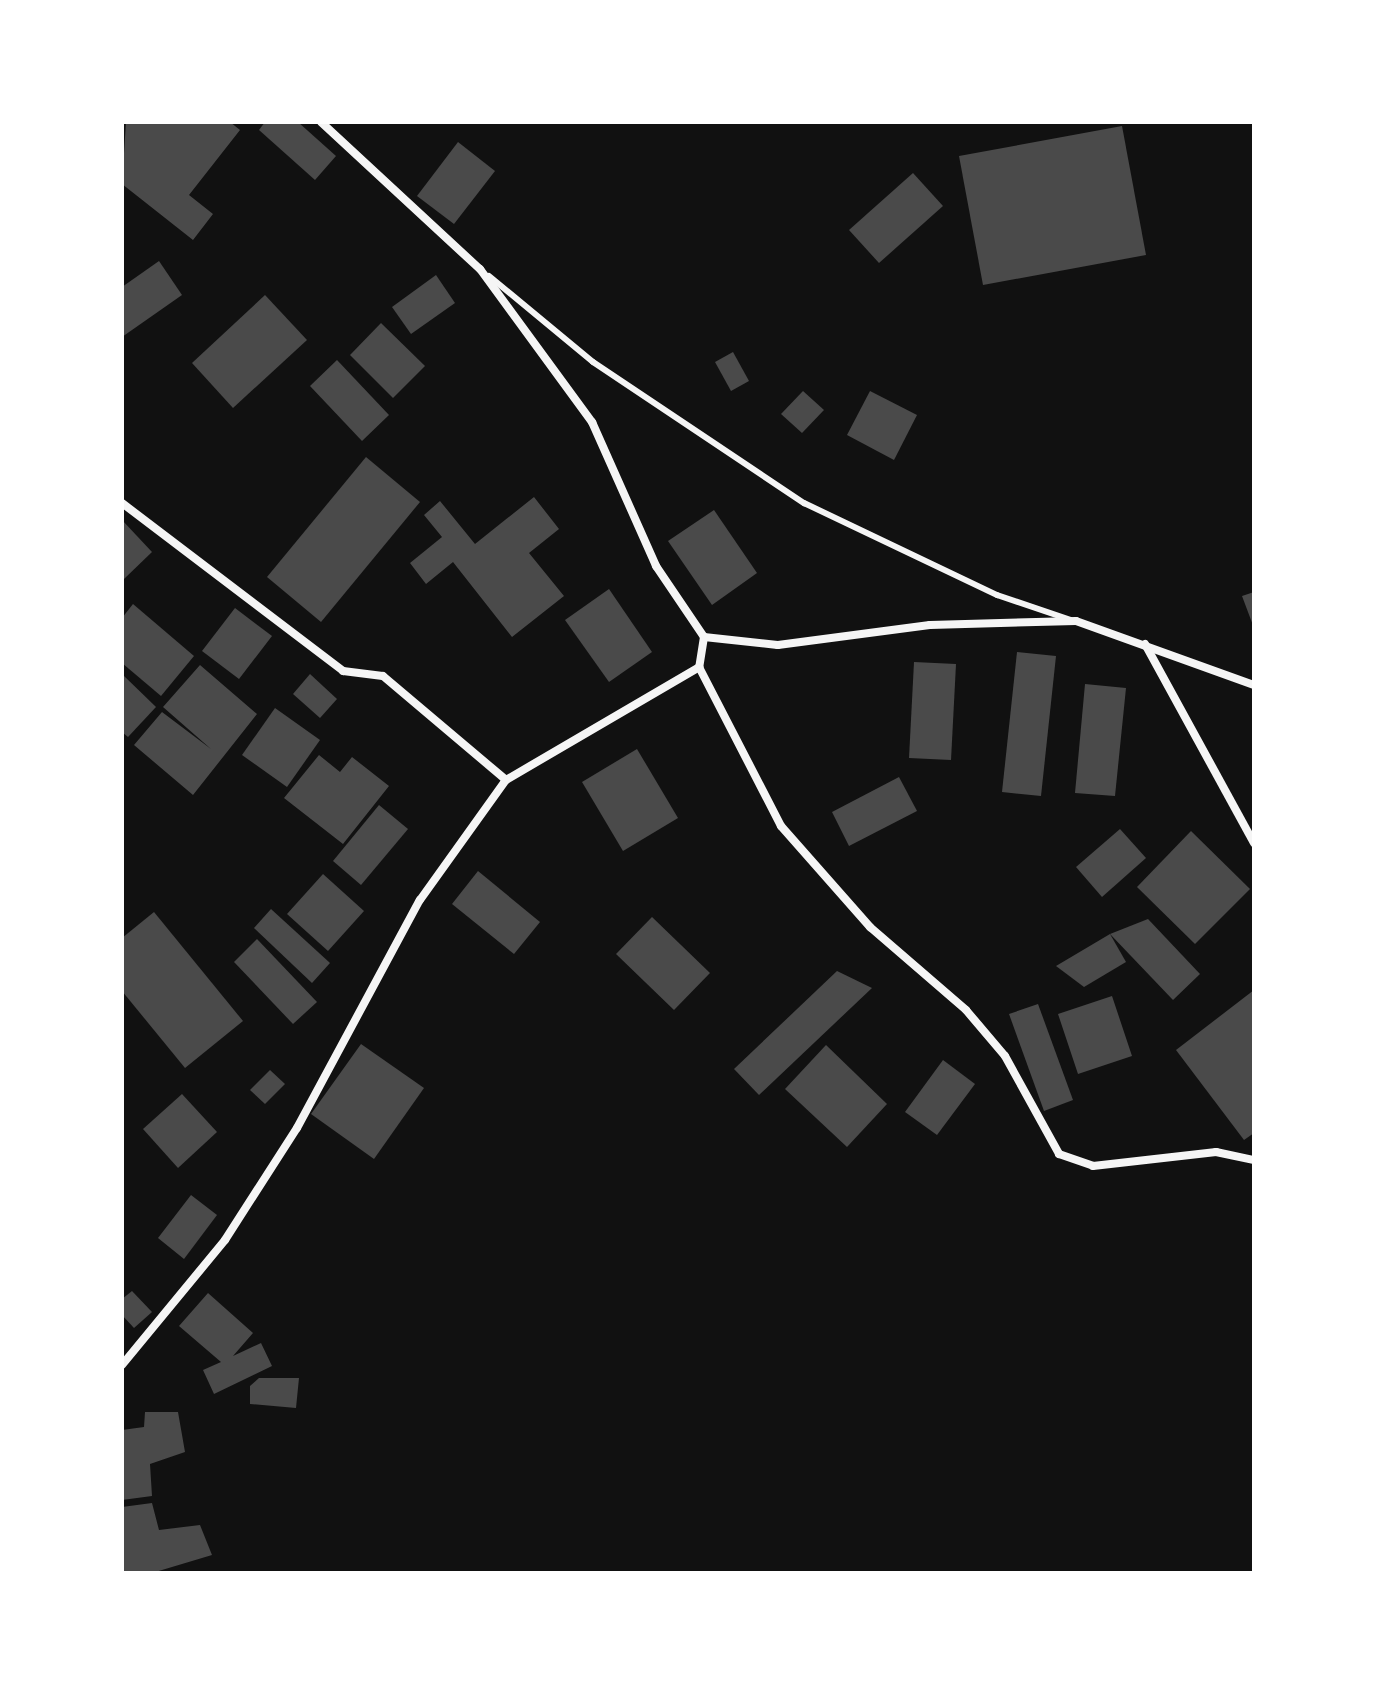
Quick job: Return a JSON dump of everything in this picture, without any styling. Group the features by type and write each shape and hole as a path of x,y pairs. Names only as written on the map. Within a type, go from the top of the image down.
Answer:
{"street":[{"path":"321,122 480,269 592,422 656,566 704,637 699,667 781,826 870,927 966,1010 1005,1056 1059,1154 1093,1166 1216,1152 1254,1160"},
{"path":"122,503 343,671 383,676 506,780"},
{"path":"704,637 778,645 930,625 1076,621 1145,643 1254,685"},
{"path":"1145,643 1254,843"},
{"path":"122,1365 225,1240 297,1128 420,900 506,780 699,667"}],"lane":[{"path":"480,269 593,362 804,503 997,595 1076,621"}],"building":[{"path":"126,122 230,122 240,130 189,195 213,214 193,240 122,184"},
{"path":"265,122 298,122 336,156 315,180 259,130"},
{"path":"1122,126 1146,255 983,285 959,156"},
{"path":"458,142 495,171 454,224 417,196"},
{"path":"913,173 943,206 879,263 849,230"},
{"path":"159,261 182,295 122,337 122,287"},
{"path":"436,275 455,303 411,334 392,307"},
{"path":"265,295 307,340 233,408 192,363"},
{"path":"381,323 425,366 393,398 350,355"},
{"path":"733,352 749,381 731,391 715,362"},
{"path":"337,360 389,415 362,441 310,386"},
{"path":"803,391 824,410 802,433 781,414"},
{"path":"870,391 917,415 894,460 847,435"},
{"path":"366,457 420,502 321,622 267,577"},
{"path":"534,497 559,529 529,553 564,596 512,637 453,562 426,584 410,563 442,537 424,515 440,501 475,544"},
{"path":"714,510 757,573 712,605 668,541"},
{"path":"122,520 152,552 124,579 122,578"},
{"path":"609,589 652,652 609,682 565,620"},
{"path":"1254,592 1254,628 1242,596"},
{"path":"133,604 194,656 161,696 122,663 122,618"},
{"path":"235,608 272,636 239,679 202,651"},
{"path":"1017,652 1056,656 1041,796 1002,792"},
{"path":"914,662 956,664 951,760 909,758"},
{"path":"200,665 257,714 193,795 134,745 162,712 211,749 163,707"},
{"path":"122,674 156,707 128,737 122,732"},
{"path":"310,674 337,699 320,718 293,694"},
{"path":"1085,684 1126,688 1115,796 1075,793"},
{"path":"275,708 320,740 287,787 242,755"},
{"path":"637,749 678,818 623,851 582,782"},
{"path":"319,755 340,772 352,757 389,786 343,844 284,798"},
{"path":"899,777 917,811 849,846 832,812"},
{"path":"379,805 408,829 361,885 333,861"},
{"path":"1120,829 1146,858 1102,897 1076,867"},
{"path":"1191,831 1250,889 1195,944 1137,887"},
{"path":"478,871 540,922 514,954 452,904"},
{"path":"323,874 364,911 328,951 287,914"},
{"path":"271,909 330,963 312,983 254,928"},
{"path":"154,912 243,1021 185,1068 122,991 122,938"},
{"path":"652,917 710,973 674,1010 616,954"},
{"path":"1148,919 1200,974 1173,1000 1110,934"},
{"path":"1110,934 1126,962 1084,987 1056,966"},
{"path":"257,939 317,1002 293,1024 234,962"},
{"path":"837,971 872,988 759,1095 734,1069"},
{"path":"1254,990 1254,1133 1244,1140 1176,1050"},
{"path":"1112,996 1132,1056 1078,1074 1058,1014"},
{"path":"1038,1004 1073,1100 1044,1111 1009,1014"},
{"path":"361,1044 424,1088 374,1159 311,1114"},
{"path":"826,1045 887,1104 847,1147 785,1089"},
{"path":"943,1060 975,1084 937,1135 905,1112"},
{"path":"270,1070 285,1084 265,1104 250,1090"},
{"path":"182,1094 217,1132 178,1168 143,1129"},
{"path":"191,1195 217,1215 184,1259 158,1238"},
{"path":"132,1291 152,1312 134,1328 122,1315 122,1299"},
{"path":"208,1293 253,1333 233,1356 261,1343 272,1366 214,1394 203,1370 221,1362 179,1326"},
{"path":"259,1378 299,1378 296,1408 250,1404 250,1386"},
{"path":"145,1412 178,1412 185,1452 150,1464 152,1496 122,1500 122,1430 144,1427"},
{"path":"152,1503 159,1530 200,1525 212,1555 152,1573 122,1573 122,1507"}]}
